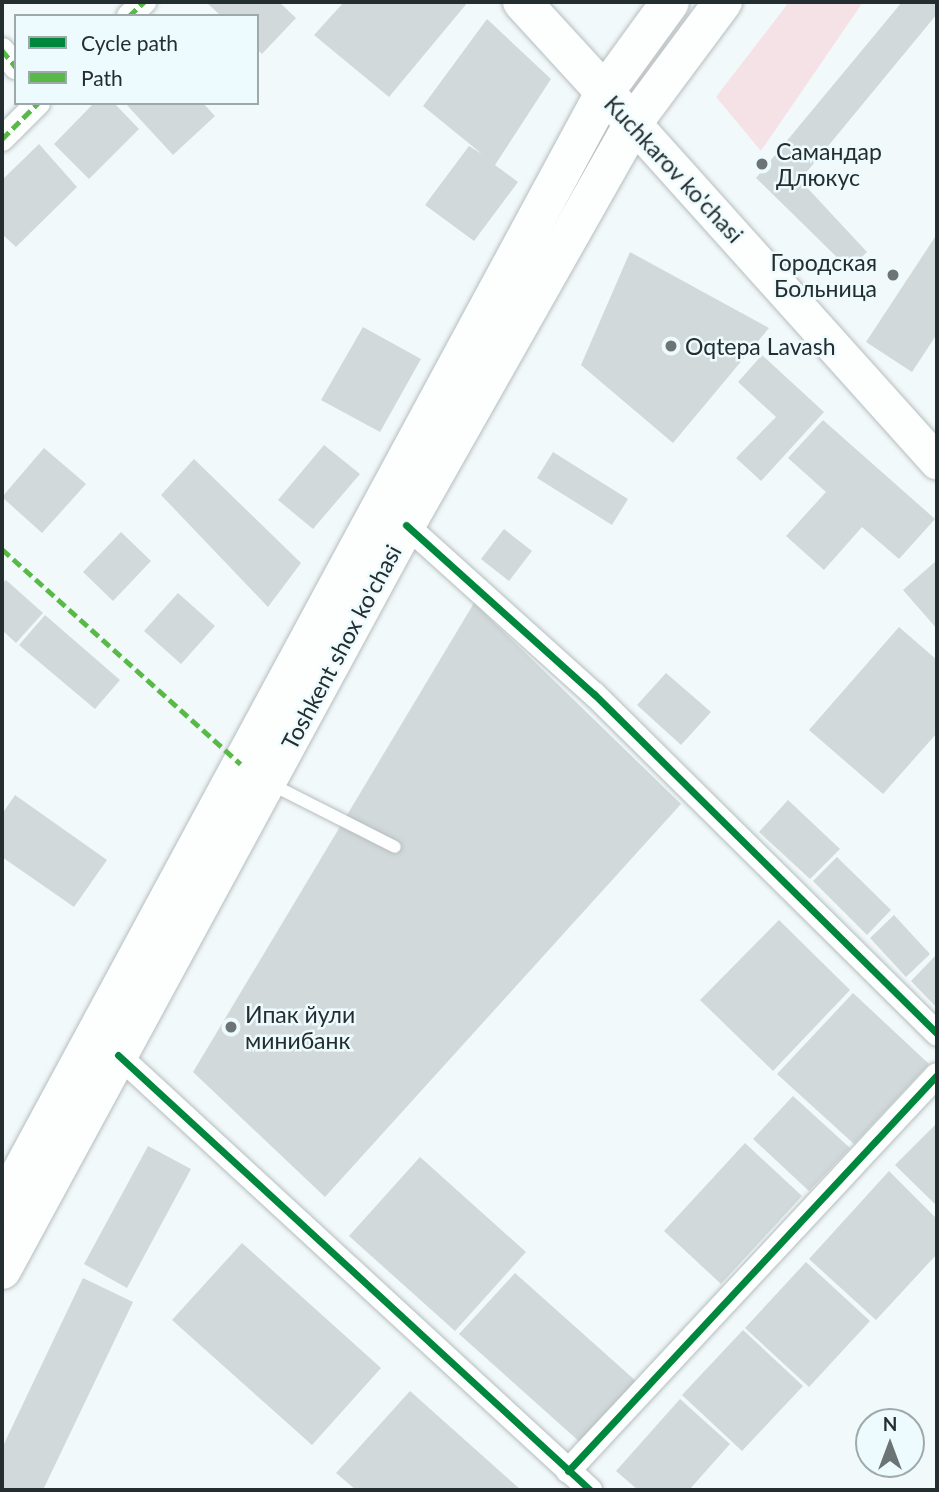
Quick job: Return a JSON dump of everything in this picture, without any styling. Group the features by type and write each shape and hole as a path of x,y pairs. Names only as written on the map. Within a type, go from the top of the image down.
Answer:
{"main road":[{"name":"Kuchkarov ko'chasi","path":"522,2 937,462"},
{"name":"Toshkent shox ko'chasi","path":"2,1207 604,93 670,2"},
{"name":"Toshkent shox ko'chasi","path":"2,1270 269,783 406,525 633,123 723,2"}],"street":[{"path":"131,14 144,2"},
{"path":"2,50 14,65"},
{"path":"2,139 36,105"},
{"path":"406,525 594,694 937,1034"},
{"path":"118,1055 590,1490"},
{"path":"568,1471 937,1075"}],"lane":[{"path":"269,783 395,847"}],"shaded area":[{"path":"789,2 863,2 761,151 716,97"}],"building":[{"path":"206,2 279,2 296,18 262,54 259,51 259,14 219,14"},
{"path":"344,2 468,2 389,97 314,35"},
{"path":"902,2 937,2 937,14 800,180 867,252 849,269 756,178"},
{"path":"487,19 551,79 495,165 518,182 474,241 425,205 469,146 482,154 423,106"},
{"path":"92,105 116,105 139,129 89,179 54,144"},
{"path":"127,105 205,105 215,116 173,155"},
{"path":"39,144 77,187 16,247 2,234 2,180"},
{"path":"937,234 937,334 912,372 866,342"},
{"name":"Oqtepa Lavash","path":"630,252 769,328 673,443 581,365"},
{"path":"363,327 421,359 380,432 321,400"},
{"path":"762,355 824,412 761,481 736,458 776,417 738,382"},
{"path":"823,420 935,519 899,559 862,527 824,570 786,536 826,492 788,458"},
{"path":"324,445 360,474 313,529 278,500"},
{"path":"44,448 86,484 42,533 2,497"},
{"path":"553,452 628,499 612,525 537,478"},
{"path":"194,459 301,563 268,607 161,495"},
{"path":"504,529 532,551 509,581 481,559"},
{"path":"121,532 151,561 113,601 83,572"},
{"path":"937,560 937,629 903,590"},
{"path":"6,580 43,613 16,643 2,630 2,584"},
{"path":"178,593 215,626 181,664 144,631"},
{"path":"474,603 681,804 325,1197 193,1072"},
{"path":"45,615 120,680 95,709 19,645"},
{"path":"899,627 937,660 937,733 883,794 809,730"},
{"path":"666,673 711,712 681,745 637,705"},
{"path":"15,795 107,860 74,907 2,857 2,814"},
{"path":"788,800 840,849 810,879 759,832"},
{"path":"837,857 891,910 867,935 813,881"},
{"path":"894,915 930,954 906,977 870,938"},
{"path":"779,920 850,990 773,1071 700,1000"},
{"path":"937,954 937,1008 911,981"},
{"path":"853,993 929,1064 854,1144 777,1074"},
{"path":"793,1096 850,1148 809,1191 753,1139"},
{"path":"937,1123 937,1206 895,1165"},
{"path":"745,1143 802,1196 721,1284 664,1231"},
{"path":"148,1146 191,1169 127,1288 84,1264"},
{"path":"420,1157 526,1252 455,1331 349,1236"},
{"path":"889,1171 937,1219 937,1254 876,1320 809,1259"},
{"path":"242,1243 381,1368 312,1445 172,1320"},
{"path":"806,1262 870,1321 809,1387 745,1328"},
{"path":"515,1273 637,1382 582,1444 459,1334"},
{"path":"83,1278 133,1302 43,1490 2,1490 2,1448"},
{"path":"743,1330 803,1386 742,1451 682,1395"},
{"path":"410,1391 521,1490 356,1490 336,1473"},
{"path":"680,1399 730,1444 689,1490 638,1490 616,1471"}],"marked path":[{"path":"131,14 144,2"},
{"path":"2,50 14,65"},
{"path":"2,139 36,105"},
{"path":"2,549 241,764"}],"cycle path":[{"path":"406,525 594,694 937,1034"},
{"path":"118,1055 590,1490"},
{"path":"568,1471 937,1075"}],"place":[{"name":"Самандар Длюкус","path":"762,164"},
{"name":"Городская Больница","path":"893,275"},
{"name":"Oqtepa Lavash","path":"671,346"},
{"name":"Ипак йули минибанк","path":"231,1027"}]}
